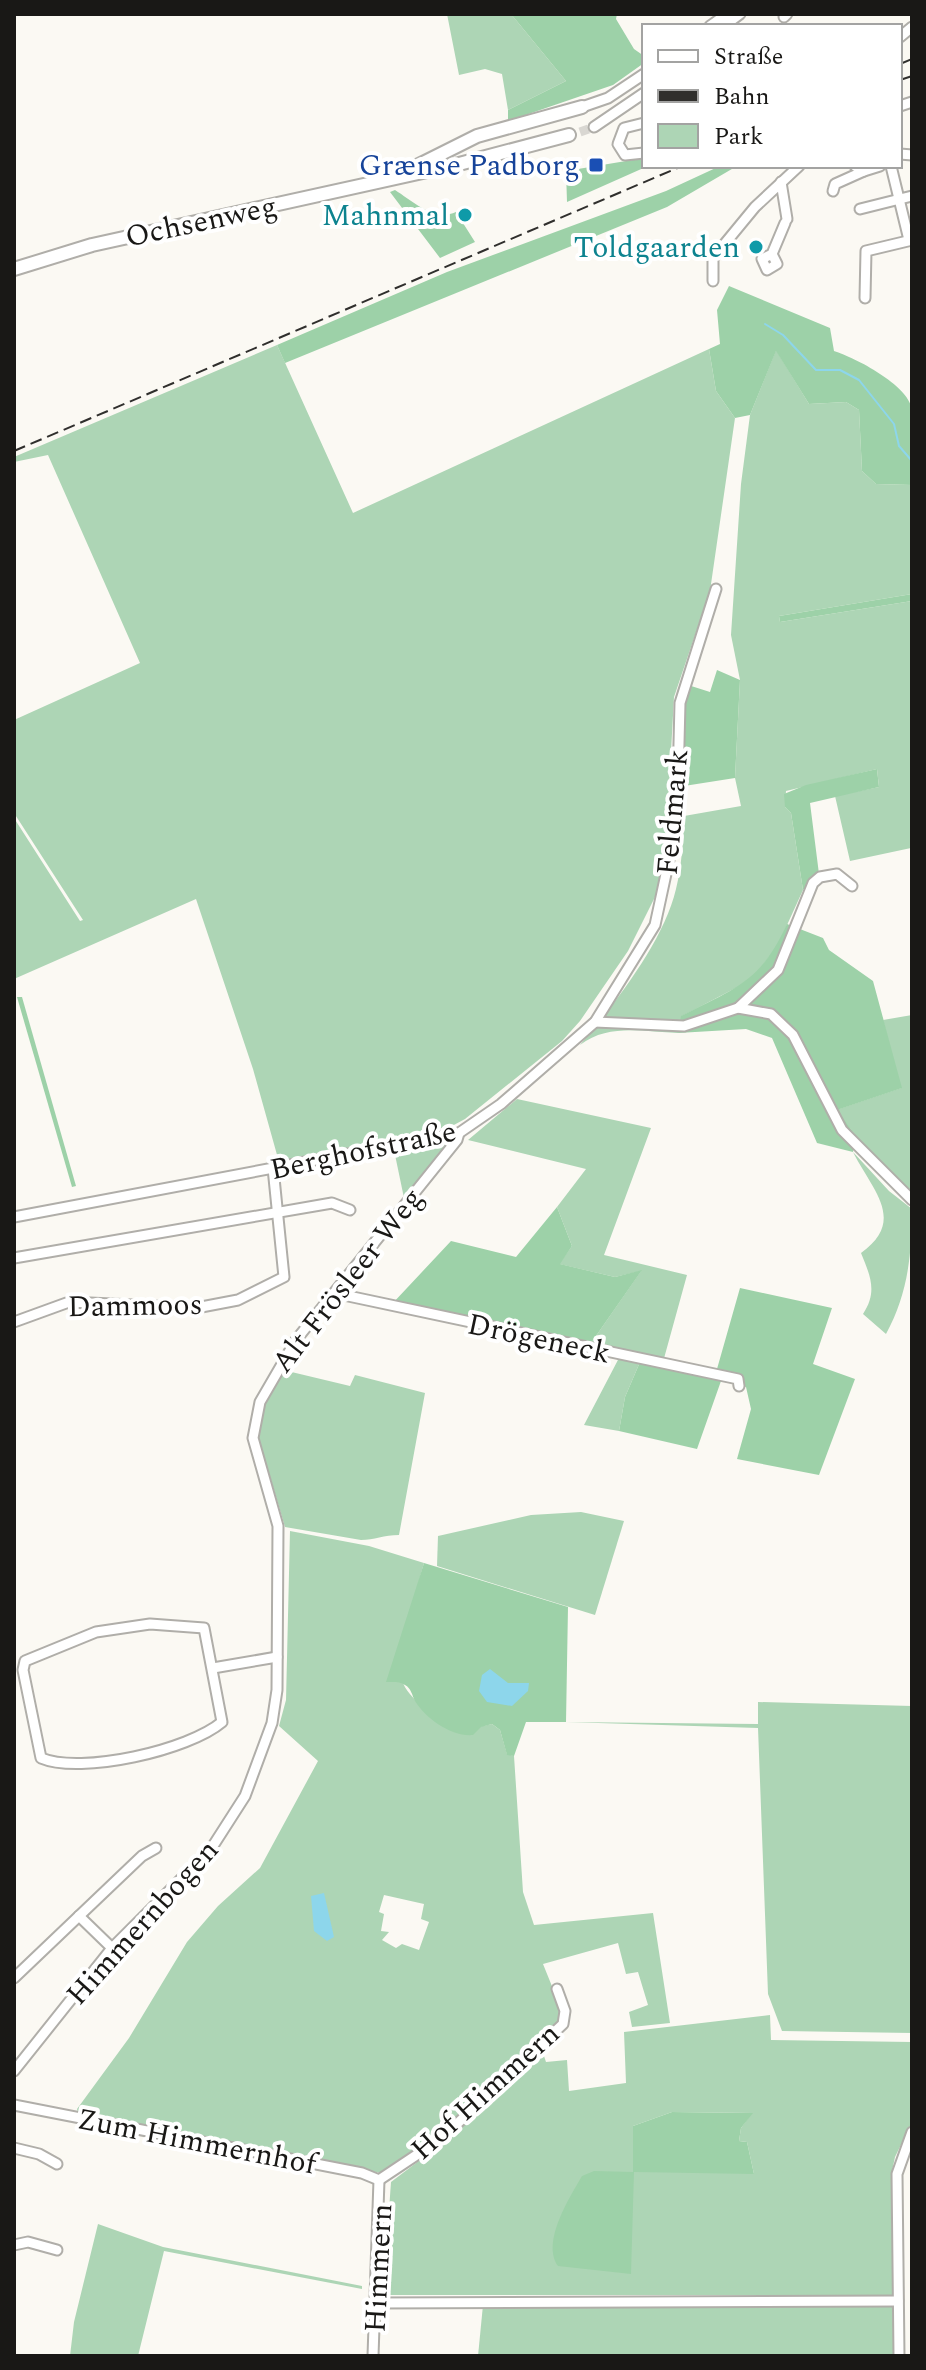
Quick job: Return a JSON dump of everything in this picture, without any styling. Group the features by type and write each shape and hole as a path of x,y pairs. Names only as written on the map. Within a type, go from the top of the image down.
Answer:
{"main road":[{"name":"Ochsenweg","path":"390,180 477,136 582,107"},
{"name":"Ochsenweg","path":"14,269 92,245 390,180 574,133"}],"street":[{"path":"582,107 608,98 642,75"},
{"path":"594,127 642,94"},
{"path":"642,124 624,128 618,144 625,155 642,153"},
{"path":"713,281 713,258 797,168"},
{"path":"833,191 835,184 859,168"},
{"path":"865,298 866,251 910,240 891,168"},
{"path":"772,254 786,221 781,182"},
{"path":"860,209 912,196"},
{"name":"Feldmark","path":"595,1022 655,925 664,897 677,823 680,703 716,589"},
{"path":"595,1022 684,1026 738,1008 778,970 813,883 820,877 837,874 852,886"},
{"path":"738,1008 771,1014 785,1024 842,1130 912,1200"},
{"name":"Berghofstraße","path":"14,1217 459,1133 501,1104 595,1022"},
{"name":"Alt Frösleer Weg","path":"258,1766 276,1705 278,1526 255,1452 255,1419 274,1372 457,1140 459,1133"},
{"name":"Dammoos","path":"14,1322 69,1302 196,1308 238,1300 284,1277 273,1168"},
{"name":"Dammoos","path":"14,1258 332,1203 350,1210"},
{"name":"Drögeneck","path":"334,1293 738,1379 739,1386"},
{"path":"123,1627 201,1627 205,1631 213,1668 222,1722 202,1734 158,1751 110,1760 41,1758 23,1665 45,1651 123,1627"},
{"path":"213,1668 277,1657"},
{"name":"Himmernbogen","path":"14,2071 112,1948 211,1849 231,1822 258,1766"},
{"path":"14,1978 142,1856 156,1848"},
{"path":"79,1916 112,1948"},
{"name":"Hof Himmern","path":"379,2180 442,2138 563,2024 565,2011 557,1989"},
{"name":"Zum Himmernhof","path":"14,2105 362,2173 379,2180"},
{"path":"899,2356 897,2174 912,2132"},
{"path":"14,2148 39,2154 57,2164"},
{"name":"Himmern","path":"373,2356 379,2180"},
{"path":"14,2245 28,2242 57,2250"},
{"path":"376,2303 898,2301"}],"green space":[{"path":"447,14 511,14 566,81 508,110 502,74 485,69 459,75"},
{"path":"511,14 617,14 616,19 634,49 642,55 642,64 613,85 508,121 508,110 566,81"},
{"path":"642,158 644,168 567,202 566,171"},
{"path":"716,168 734,168 667,207 285,363 277,345 447,272 666,191"},
{"path":"395,190 432,213 456,212 475,242 440,258 390,192"},
{"path":"729,286 830,328 834,351 867,366 901,391 912,409 912,485 876,484 862,471 859,410 846,402 809,404 776,351 750,415 735,418 716,391 709,349 720,344 717,310"},
{"path":"277,345 353,513 709,349 716,391 735,418 710,591 674,697 666,843 656,895 628,951 580,1021 562,1041 465,1119 452,1126 279,1162 253,1069 196,899 14,979 14,818 80,921 83,920 14,813 14,720 140,663 48,455 14,462 14,457"},
{"path":"776,350 809,404 846,402 859,410 862,471 876,484 912,485 912,594 779,616 780,622 912,601 912,851 911,848 850,861 835,796 879,787 877,769 786,791 785,807 791,813 803,890 777,947 751,980 682,1016 678,1033 615,1031 591,1038 580,1045 649,951 670,909 678,880 684,816 741,806 735,778 740,680 731,635 741,484 750,415"},
{"path":"912,594 912,601 780,622 779,616"},
{"path":"717,670 740,680 735,778 684,786 683,717 688,685 710,692"},
{"path":"877,769 879,787 810,803 819,874 803,890 791,813 785,807 784,794 806,785"},
{"path":"787,924 823,938 829,950 873,981 902,1088 837,1110 856,1136 853,1152 817,1143 772,1038 746,1029 678,1033 681,1016 731,990 756,972 777,944"},
{"path":"17,997 22,997 76,1186 72,1187"},
{"path":"912,1015 912,1192 856,1136 836,1110 901,1088 883,1020"},
{"path":"517,1099 651,1128 604,1255 687,1275 663,1362 589,1346 641,1271 615,1277 559,1264 572,1246 557,1207 586,1169 468,1140"},
{"path":"449,1139 450,1144 404,1198 394,1150"},
{"path":"853,1152 889,1191 912,1209 907,1273 899,1304 886,1334 863,1314 871,1291 870,1276 861,1253 875,1241 884,1217 876,1192"},
{"path":"557,1207 572,1246 560,1264 615,1277 642,1270 589,1346 392,1304 451,1241 516,1257"},
{"path":"740,1288 832,1308 813,1364 855,1379 819,1475 737,1459 751,1409 746,1387 721,1381 697,1449 619,1431 625,1397 640,1362 715,1376"},
{"path":"619,1358 640,1362 625,1397 619,1431 584,1425"},
{"path":"279,1369 350,1386 355,1375 425,1393 399,1535 361,1540 285,1527 258,1436 262,1407"},
{"path":"581,1512 624,1521 595,1615 437,1566 438,1536 531,1515"},
{"path":"290,1531 369,1546 424,1563 402,1655 405,1687 454,1732 492,1724 500,1730 507,1754 514,1756 523,1892 534,1925 653,1913 670,2023 632,2027 629,2012 648,2005 638,1972 626,1974 618,1943 543,1964 562,2011 559,2023 445,2129 381,2173 78,2113 77,2109 129,2038 187,1942 218,1906 260,1868 318,1761 279,1726 286,1700","holes":["384,1895 424,1904 421,1919 429,1922 419,1950 402,1944 396,1948 382,1940 389,1932 381,1931 384,1914 379,1912"]},
{"path":"424,1563 568,1607 566,1722 526,1722 514,1756 507,1755 500,1730 492,1724 481,1727 473,1735 448,1730 426,1714 407,1686 386,1682"},
{"path":"758,1702 912,1706 912,2033 782,2031 768,1994 758,1728 566,1722 758,1724"},
{"path":"770,2015 771,2040 912,2042 912,2122 895,2157 891,2176 893,2295 383,2295 391,2182 449,2138 542,2050 546,2062 567,2060 569,2091 626,2083 624,2032","holes":["672,2112 752,2113 741,2128 739,2141 747,2142 754,2174 633,2126"]},
{"path":"672,2112 753,2113 741,2128 739,2141 747,2142 754,2174 634,2172 631,2274 558,2266 553,2245 555,2233 582,2176 594,2171 633,2172 633,2126"},
{"path":"98,2224 163,2247 362,2286 362,2289 164,2251 138,2356 70,2356 74,2322"},
{"path":"483,2305 892,2307 895,2356 478,2356"}],"water":[{"path":"490,1669 508,1683 529,1683 528,1691 512,1706 487,1702 479,1691 482,1675"},
{"path":"324,1893 334,1937 327,1941 314,1931 311,1896"}],"waterway":[{"path":"765,324 783,335 816,370 840,370 859,380 894,424 899,446 912,461"}],"tunnel":[{"path":"580,132 594,127"}],"railway":[{"path":"902,63 912,59"},
{"path":"902,79 912,76"},
{"path":"14,451 677,168"}],"place":[{"name":"Grænse Padborg","path":"596,165"},
{"name":"Mahnmal","path":"465,215"},
{"name":"Toldgaarden","path":"756,247"}]}
